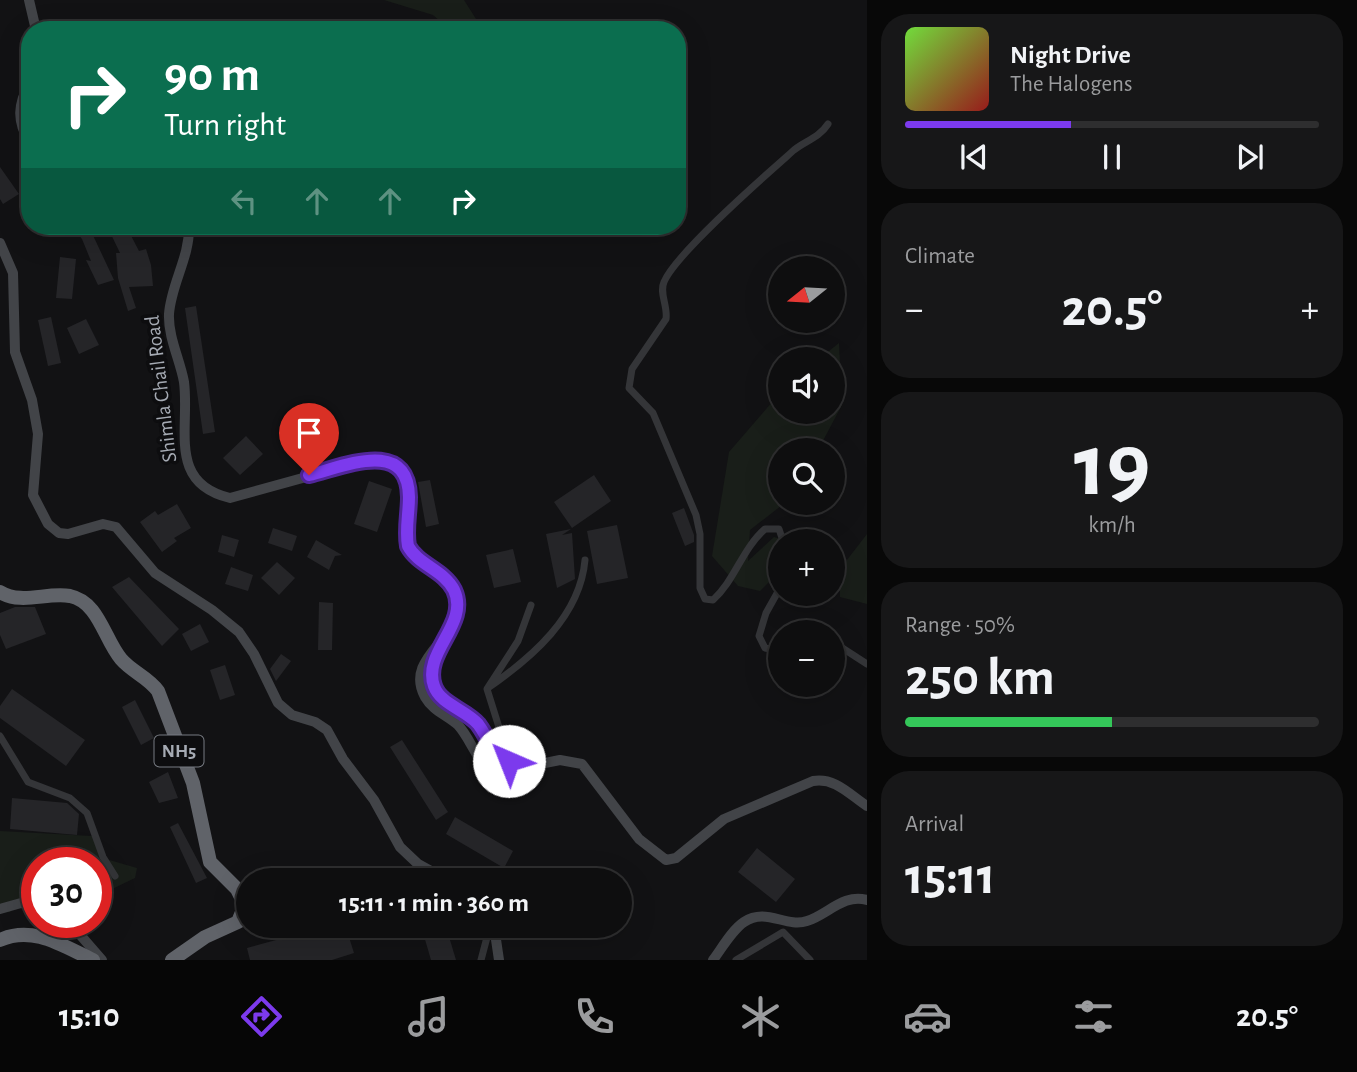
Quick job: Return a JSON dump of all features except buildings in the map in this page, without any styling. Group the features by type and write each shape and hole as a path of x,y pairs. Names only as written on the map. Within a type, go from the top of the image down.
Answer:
{"highway":[{"name":"NH5","path":"0,592 12,598 67,596 84,603 121,659 151,682 158,691 170,730 193,783 209,863 237,889 245,905 238,922 205,937 172,960"},
{"path":"0,940 26,934 43,937 93,960"}],"main road":[{"path":"29,0 34,21"},
{"path":"21,98 21,128"},
{"name":"Shimla Chail Road","path":"189,235 169,315 183,382 184,455 192,473 204,485 230,498 368,460 390,462 398,467 407,485 408,546 446,579 456,597 454,624 422,666 422,689 436,710 462,731 484,766 493,772 560,760 582,764 639,839 666,860 676,858 724,819 813,781 823,780 840,786 867,806"},
{"path":"0,243 13,273 15,352 32,400 38,435 33,495 48,524 59,533 68,534 103,524 116,527 155,573 212,610 239,632 254,654 278,703 292,715 315,722 327,730 343,759 374,800 400,847 425,868"},
{"path":"713,960 742,923 753,917 769,915 805,922 842,902 867,900"},
{"path":"0,909 21,903"},
{"path":"83,938 102,960"},
{"path":"494,938 499,960"}],"street":[{"path":"768,529 745,550 713,600 705,599 700,588 698,524 653,413 630,391 628,384 637,361 666,319 662,287 667,276 699,240 794,150 820,134 828,124"},
{"path":"487,689 531,655 551,633 569,608 581,583 585,560"},
{"path":"444,637 433,667 435,688 445,700 477,723 499,762 507,764 487,689 518,641 531,605"},
{"path":"768,649 759,636 770,606"},
{"path":"845,650 867,664"},
{"path":"0,736 28,782 70,797 81,805 115,876"},
{"path":"736,960 783,932 810,960"},
{"path":"481,960 488,938"}],"shaded area":[{"path":"384,0 464,0 477,21 440,21 433,15"},
{"path":"768,407 768,424 832,424 824,438 768,438 769,515 750,530 748,561 768,543 768,583 760,591 738,586 712,556 729,452"},
{"path":"867,534 867,604 845,598 845,563"},
{"path":"0,831 92,836 99,847 21,847 21,898 10,912 0,913"},
{"path":"112,861 137,868 135,878 112,889"}],"route":[{"path":"309,475 368,460 384,460 398,467 409,496 406,530 410,551 446,579 453,588 457,603 454,624 444,637 433,667 433,683 445,700 477,723 499,762 506,764 509,761"}]}
